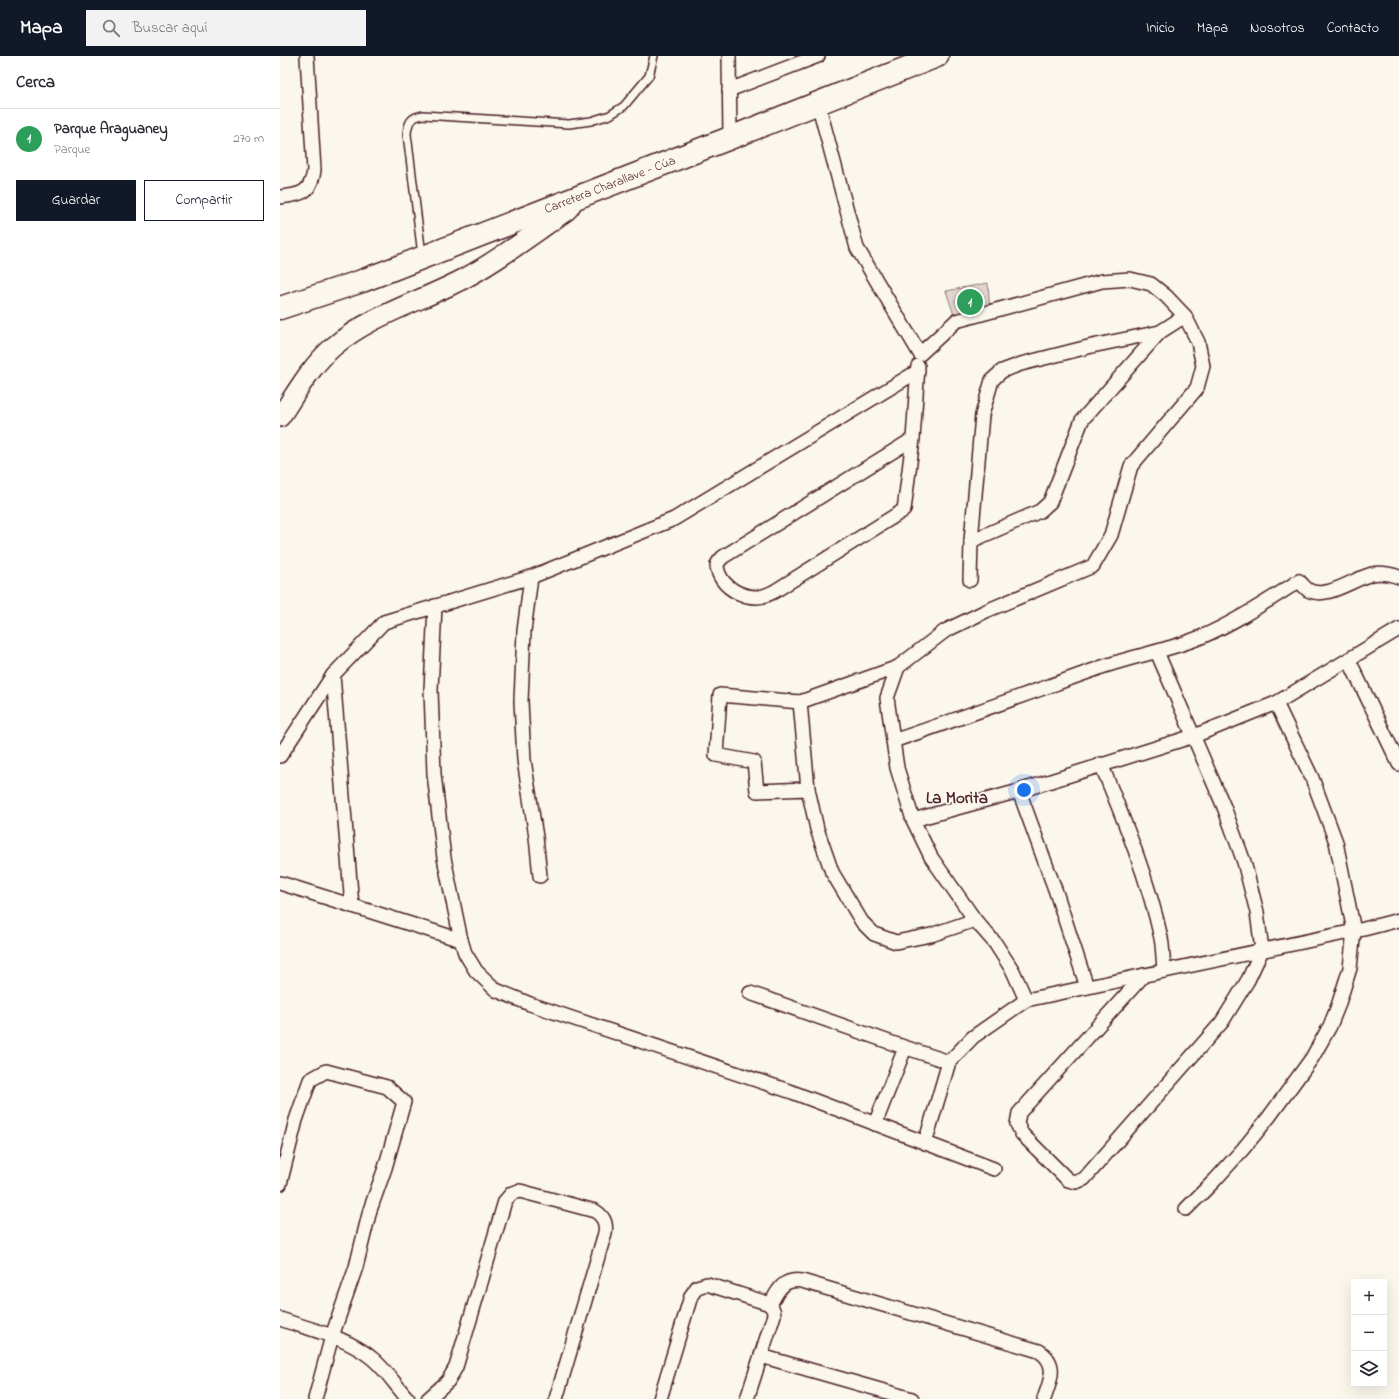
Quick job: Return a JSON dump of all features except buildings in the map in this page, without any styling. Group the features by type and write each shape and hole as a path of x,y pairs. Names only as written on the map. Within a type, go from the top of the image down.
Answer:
{"highway":[{"name":"Carretera Charallave - Cúa","path":"280,308 362,281 818,104 937,56"}],"street":[{"path":"280,197 296,195 306,191 313,182 314,170 307,56"},
{"path":"729,56 730,138"},
{"path":"729,90 818,56"},
{"path":"818,104 857,248 920,354 913,439 904,510 775,591 764,596 747,596 735,592 721,579 717,564 722,557 913,439"},
{"path":"280,417 310,372 333,347 366,324 467,277 494,261 570,208 575,198"},
{"path":"808,789 757,791 754,762 716,755 720,695 800,702 898,667 945,631 986,611 1093,566 1111,535 1131,466 1197,388 1203,366 1198,342 1185,316 1166,296 1151,284 1130,279 1102,281 956,321 920,354"},
{"path":"971,541 1040,511 1050,502 1082,420 1160,332 1185,316"},
{"path":"970,580 971,541 982,415 992,380 1002,371 1021,364 1092,346 1160,332"},
{"path":"280,756 333,675 384,622 531,577 674,520 918,371"},
{"path":"893,741 1108,666 1157,652 1201,637 1247,613 1299,581 1308,590 1321,593 1333,590 1372,574 1386,572 1399,577"},
{"path":"531,577 524,631 521,700 524,760 536,837 540,876"},
{"path":"435,606 431,690 434,774 444,858 461,940 465,953 476,971 496,990 536,1006 792,1092 994,1169"},
{"path":"913,820 1019,791 1194,736 1276,703 1399,629"},
{"path":"1144,975 1019,1113 1017,1124 1022,1134 1068,1180 1076,1182 1084,1179 1222,1022 1248,980 1262,950 1258,912 1244,862 1224,807 1157,652"},
{"path":"1349,660 1399,764"},
{"path":"898,667 887,698 897,768 913,820 931,857 975,920 995,944 1013,972 1026,1000"},
{"path":"333,675 352,906"},
{"path":"800,702 808,789 817,829 832,872 862,922 874,934 896,942 930,935 975,920"},
{"path":"1186,1209 1215,1180 1269,1118 1304,1070 1320,1045 1336,1013 1345,986 1352,950 1354,931 1336,842 1312,778 1276,703"},
{"path":"1101,764 1125,823 1144,879 1161,938 1164,971"},
{"path":"1019,791 1056,892 1086,987"},
{"path":"280,883 461,940"},
{"path":"925,1143 949,1062 973,1037 1026,1000 1354,931 1399,920"},
{"path":"750,993 949,1062"},
{"path":"875,1124 905,1048"},
{"path":"280,1184 296,1120 310,1080 326,1072 387,1087 404,1102 370,1210 356,1267 332,1336 315,1399"},
{"path":"428,1399 448,1381 456,1367 505,1201 512,1193 520,1191 594,1211 599,1214 605,1222 605,1233 556,1399"},
{"path":"770,1304 778,1289 783,1285 793,1281 802,1281 1039,1351 1047,1358 1052,1371 1044,1399"},
{"path":"660,1399 691,1296 697,1287 707,1284 770,1304 774,1311 747,1399"},
{"path":"280,1319 332,1336 356,1347 375,1360 408,1399"},
{"path":"761,1356 912,1399"}],"lane":[{"path":"422,257 407,134 408,124 416,116 424,115 569,124 591,121 610,115 624,106 649,76 654,56"}],"green space":[{"path":"988,283 990,312 956,321 946,291"}],"place":[{"name":"Parque Araguaney","path":"970,302"}],"district":[{"name":"La Morita","path":"957,798"}]}
